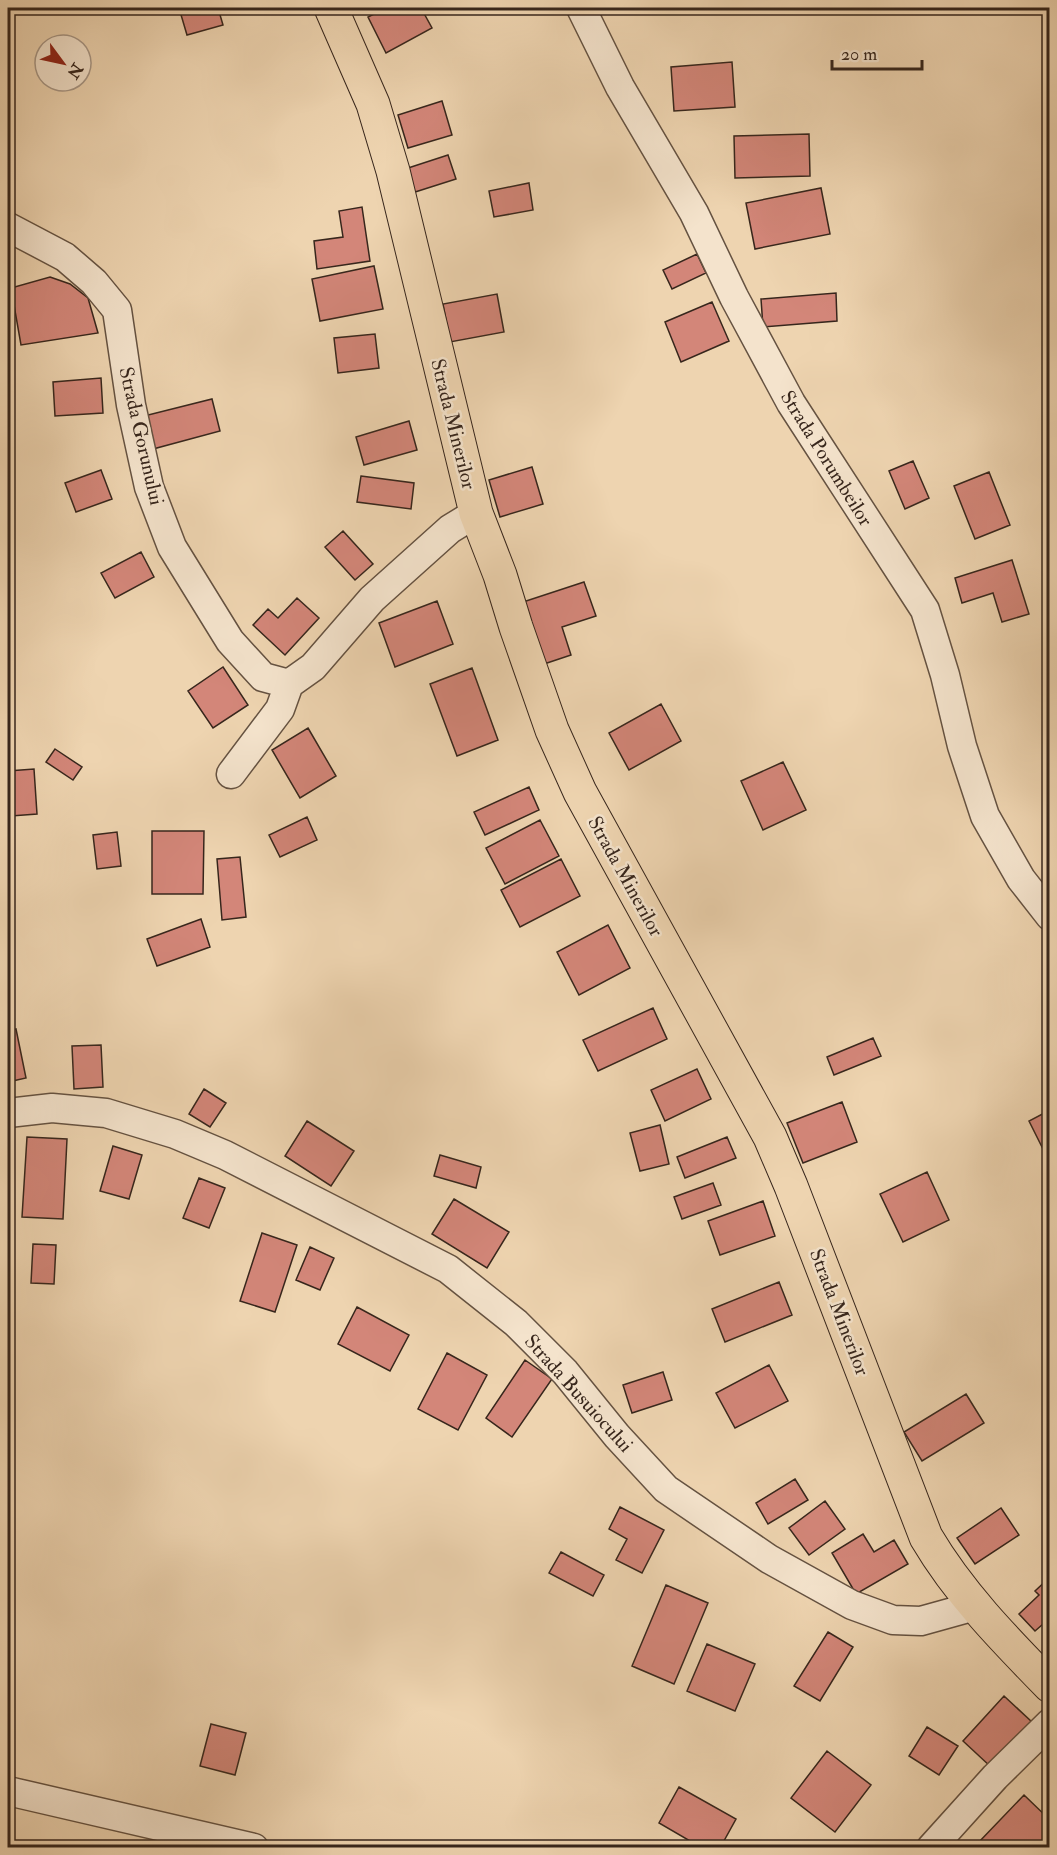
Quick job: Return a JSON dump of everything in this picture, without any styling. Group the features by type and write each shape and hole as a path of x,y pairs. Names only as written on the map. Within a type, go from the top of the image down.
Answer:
{"main road":[{"name":"Strada Minerilor","path":"331,8 373,104 393,171 476,513 500,575 552,730 580,792 770,1137 926,1537 944,1567 975,1606 1050,1686"}],"street":[{"name":"Strada Porumbeilor","path":"581,8 620,87 694,213 734,297 791,403 925,610 945,675 962,746 986,816 1021,879 1050,916"},
{"name":"Strada Gorunului","path":"8,227 65,257 94,282 117,310 131,405 146,475 172,547 230,641 263,677 289,684"},
{"path":"231,774 280,709 289,684 313,667 372,599 450,529 476,513"},
{"name":"Strada Busuiocului","path":"8,1113 52,1108 106,1113 175,1134 225,1155 448,1269 516,1323 557,1364 666,1489 769,1558 852,1605 893,1620 921,1621 975,1606"},
{"path":"931,1848 995,1777 1050,1723"},
{"path":"8,1791 254,1848"}],"building":[{"path":"179,8 218,8 223,25 187,35"},
{"path":"386,8 421,8 432,28 386,53 368,17"},
{"path":"732,62 735,107 674,111 671,67"},
{"path":"442,101 452,135 408,148 398,115"},
{"path":"809,134 810,176 735,178 734,136"},
{"path":"448,155 456,179 412,193 405,169"},
{"path":"529,183 533,210 494,217 489,191"},
{"path":"821,188 830,234 755,249 746,203"},
{"path":"362,207 370,261 317,269 314,241 343,237 339,211"},
{"path":"697,254 706,273 672,289 663,270"},
{"path":"374,266 383,309 320,321 312,279"},
{"path":"50,277 70,284 88,298 98,333 21,345 11,288"},
{"path":"836,293 837,321 763,327 761,299"},
{"path":"497,294 504,332 450,342 443,304"},
{"path":"712,302 729,341 681,362 665,322"},
{"path":"375,334 379,368 338,373 334,338"},
{"path":"101,378 103,413 55,416 53,382"},
{"path":"212,399 220,431 153,449 144,416"},
{"path":"409,421 417,450 364,465 356,437"},
{"path":"913,461 929,498 905,509 889,471"},
{"path":"532,467 543,504 500,517 489,480"},
{"path":"101,470 112,499 76,512 65,483"},
{"path":"989,472 1010,525 975,539 954,486"},
{"path":"361,476 414,483 411,509 357,502"},
{"path":"343,531 373,564 355,580 325,547"},
{"path":"141,552 154,577 115,598 101,573"},
{"path":"1012,560 1029,614 1002,622 993,593 962,603 955,578"},
{"path":"584,582 596,616 562,627 571,655 541,665 520,603"},
{"path":"297,598 319,618 285,655 253,625 268,609 278,618"},
{"path":"437,601 453,644 395,667 379,623"},
{"path":"223,667 248,705 213,728 188,691"},
{"path":"472,668 498,740 457,756 430,684"},
{"path":"661,704 681,741 629,770 609,733"},
{"path":"308,728 336,776 300,798 272,750"},
{"path":"55,749 82,767 73,780 46,762"},
{"path":"783,762 806,810 763,830 741,781"},
{"path":"34,769 37,814 11,816 8,771"},
{"path":"529,787 539,810 485,835 474,812"},
{"path":"307,817 317,840 280,857 269,835"},
{"path":"540,820 559,856 505,884 486,848"},
{"path":"152,831 204,831 203,894 152,894"},
{"path":"117,832 121,866 97,869 93,835"},
{"path":"240,857 246,917 222,920 217,859"},
{"path":"561,859 580,896 520,927 501,890"},
{"path":"201,919 210,947 157,966 147,939"},
{"path":"608,925 630,968 579,995 557,952"},
{"path":"653,1008 667,1039 598,1071 583,1040"},
{"path":"16,1029 26,1078 8,1082 8,1031"},
{"path":"873,1038 881,1056 834,1075 827,1057"},
{"path":"101,1045 103,1087 74,1089 72,1046"},
{"path":"697,1069 711,1099 665,1121 651,1090"},
{"path":"204,1089 226,1103 210,1127 189,1114"},
{"path":"842,1102 857,1142 803,1163 787,1123"},
{"path":"1050,1110 1050,1161 1049,1161 1029,1121"},
{"path":"307,1121 354,1151 331,1186 285,1156"},
{"path":"660,1125 669,1164 640,1171 630,1133"},
{"path":"27,1137 67,1139 63,1219 22,1217"},
{"path":"727,1137 736,1158 685,1178 677,1157"},
{"path":"113,1146 142,1155 129,1199 100,1191"},
{"path":"440,1155 481,1167 476,1188 434,1176"},
{"path":"927,1172 949,1220 903,1242 880,1194"},
{"path":"199,1178 225,1188 209,1228 183,1218"},
{"path":"713,1183 721,1205 682,1219 674,1197"},
{"path":"454,1199 509,1232 487,1268 432,1234"},
{"path":"763,1201 775,1236 720,1255 708,1221"},
{"path":"262,1233 297,1245 275,1312 240,1301"},
{"path":"33,1244 56,1245 54,1284 31,1283"},
{"path":"310,1247 334,1258 320,1290 296,1280"},
{"path":"779,1282 792,1315 725,1342 712,1309"},
{"path":"357,1307 409,1335 390,1371 338,1344"},
{"path":"447,1353 487,1375 458,1430 418,1409"},
{"path":"525,1360 552,1379 512,1437 486,1418"},
{"path":"769,1365 788,1401 735,1428 716,1393"},
{"path":"663,1372 672,1400 632,1413 623,1385"},
{"path":"966,1394 984,1423 922,1461 904,1432"},
{"path":"795,1479 808,1500 768,1524 756,1503"},
{"path":"825,1501 845,1529 809,1555 789,1528"},
{"path":"620,1507 664,1530 642,1573 616,1560 627,1539 609,1529"},
{"path":"1001,1508 1019,1535 975,1564 957,1538"},
{"path":"863,1534 874,1552 894,1540 908,1564 856,1594 832,1553"},
{"path":"561,1552 604,1575 593,1596 549,1573"},
{"path":"1050,1577 1050,1618 1035,1631 1019,1614 1039,1595 1035,1591"},
{"path":"666,1585 708,1603 674,1684 632,1666"},
{"path":"828,1632 853,1647 820,1701 794,1686"},
{"path":"707,1644 755,1664 735,1711 687,1691"},
{"path":"1004,1696 1032,1722 991,1767 963,1741"},
{"path":"211,1724 246,1733 235,1775 200,1766"},
{"path":"927,1727 958,1746 939,1775 909,1756"},
{"path":"827,1751 871,1785 835,1832 791,1798"},
{"path":"679,1787 736,1819 720,1848 702,1848 659,1823"},
{"path":"1024,1795 1050,1820 1050,1848 983,1848 978,1843"},
{"path":"71,1845 71,1848 42,1848 42,1846"}]}
